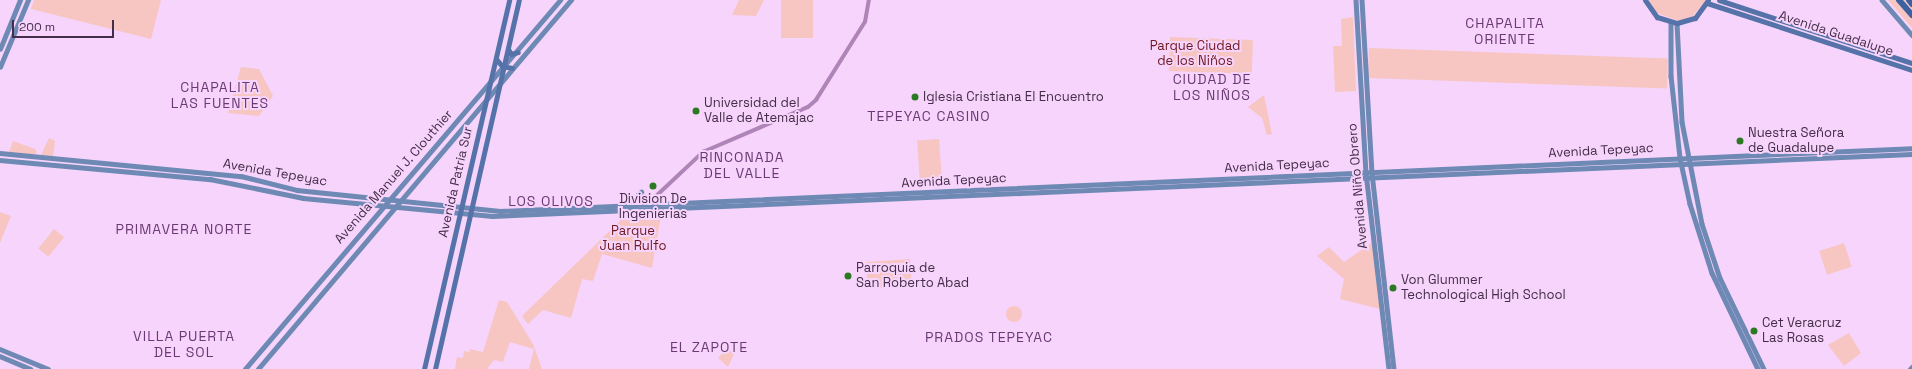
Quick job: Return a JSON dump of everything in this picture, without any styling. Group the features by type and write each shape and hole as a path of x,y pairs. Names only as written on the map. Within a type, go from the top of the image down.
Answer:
{"highway":[{"path":"1899,0 1912,15"},
{"path":"1908,0 1912,4"}],"main road":[{"name":"Avenida Patria Sur","path":"424,369 509,0"},
{"name":"Avenida Patria Sur","path":"435,369 519,0"},
{"path":"1645,0 1657,17 1671,23 1677,23 1695,18 1708,2"},
{"name":"Avenida Guadalupe","path":"1719,0 1912,63"},
{"name":"Avenida Guadalupe","path":"1708,2 1912,70"},
{"path":"508,49 511,54 518,52"},
{"path":"496,59 504,68 512,68"}],"street":[{"path":"0,49 20,0"},
{"path":"0,67 28,0"},
{"name":"Avenida Manuel J. Clouthier","path":"245,369 343,253 518,52 560,0"},
{"name":"Avenida Manuel J. Clouthier","path":"258,369 571,0"},
{"name":"Avenida Niño Obrero","path":"1356,0 1366,173 1389,369"},
{"name":"Avenida Niño Obrero","path":"1362,0 1372,179 1394,369"},
{"path":"1882,0 1912,35"},
{"path":"1671,23 1671,76 1680,158 1696,226 1712,273 1758,369"},
{"path":"1677,23 1687,158 1702,224 1720,278 1764,369"},
{"path":"1360,52 1366,52"},
{"path":"1361,73 1367,72"},
{"name":"Avenida Tepeyac","path":"471,212 1912,148"},
{"name":"Avenida Tepeyac","path":"0,153 241,176 297,190 400,201 461,211"},
{"name":"Avenida Tepeyac","path":"0,160 210,179 290,196 395,207 471,212 648,211 1912,154"},
{"path":"22,162 24,155"},
{"path":"82,168 83,160"},
{"path":"621,206 631,202 641,192"},
{"path":"343,253 350,259"},
{"path":"290,316 297,322"},
{"path":"0,349 48,369"},
{"path":"0,356 30,369"}],"green space":[{"path":"34,0 161,0 151,39 31,9"},
{"path":"739,0 764,0 756,16 732,15"},
{"path":"781,0 813,0 813,38 781,38"},
{"path":"1648,0 1706,0 1693,16 1678,21 1657,13"},
{"path":"1888,0 1912,0 1912,28"},
{"path":"1353,17 1356,91 1335,92 1333,46 1342,46 1341,19"},
{"name":"Parque Ciudad de los Niños","path":"1170,37 1253,40 1252,74 1169,71"},
{"path":"1369,48 1668,58 1667,88 1368,78"},
{"path":"241,67 259,69 273,96 259,116 228,113"},
{"path":"1264,95 1272,134 1267,135 1262,118 1248,107"},
{"path":"49,138 55,141 53,156 41,155"},
{"path":"939,139 942,186 920,187 917,141"},
{"path":"13,141 35,149 37,152 34,155 9,152"},
{"path":"0,212 11,216 0,243"},
{"name":"Parque Juan Rulfo","path":"661,215 652,268 602,254 593,281 582,279 571,318 543,310 528,324 522,316 624,217"},
{"path":"54,229 64,237 48,257 38,248"},
{"path":"1373,242 1380,309 1340,299 1344,279 1317,256 1329,247 1344,262"},
{"path":"1844,243 1852,267 1827,275 1819,251"},
{"path":"910,259 912,286 868,289 866,262"},
{"path":"499,300 507,302 533,344 542,369 529,369 534,349 510,342 503,362 494,360 487,369 455,369 457,357 463,358 464,351 469,352 470,349 483,352"},
{"path":"1014,306 1020,308 1022,314 1020,320 1014,322 1008,320 1006,314 1008,308"},
{"path":"1849,333 1861,353 1844,366 1828,345"},
{"path":"727,348 734,354 728,367 718,358"}],"waterway":[{"path":"653,199 703,152 808,107 816,100 865,22 869,0"}],"place":[{"name":"Iglesia Cristiana El Encuentro","path":"915,97"},
{"name":"Universidad del Valle de Atemajac","path":"696,111"},
{"name":"Nuestra Señora de Guadalupe","path":"1740,141"},
{"name":"Division De Ingenierias","path":"653,186"},
{"name":"Parroquia de San Roberto Abad","path":"848,276"},
{"name":"Von Glummer Technological High School","path":"1393,288"},
{"name":"Cet Veracruz Las Rosas","path":"1754,331"}],"district":[{"name":"CHAPALITA ORIENTE","path":"1505,32"},
{"name":"CIUDAD DE LOS NIÑOS","path":"1212,88"},
{"name":"CHAPALITA LAS FUENTES","path":"220,96"},
{"name":"TEPEYAC CASINO","path":"929,116"},
{"name":"RINCONADA DEL VALLE","path":"742,166"},
{"name":"LOS OLIVOS","path":"551,201"},
{"name":"PRIMAVERA NORTE","path":"184,229"},
{"name":"PRADOS TEPEYAC","path":"989,337"},
{"name":"VILLA PUERTA DEL SOL","path":"184,344"},
{"name":"EL ZAPOTE","path":"709,347"}]}
